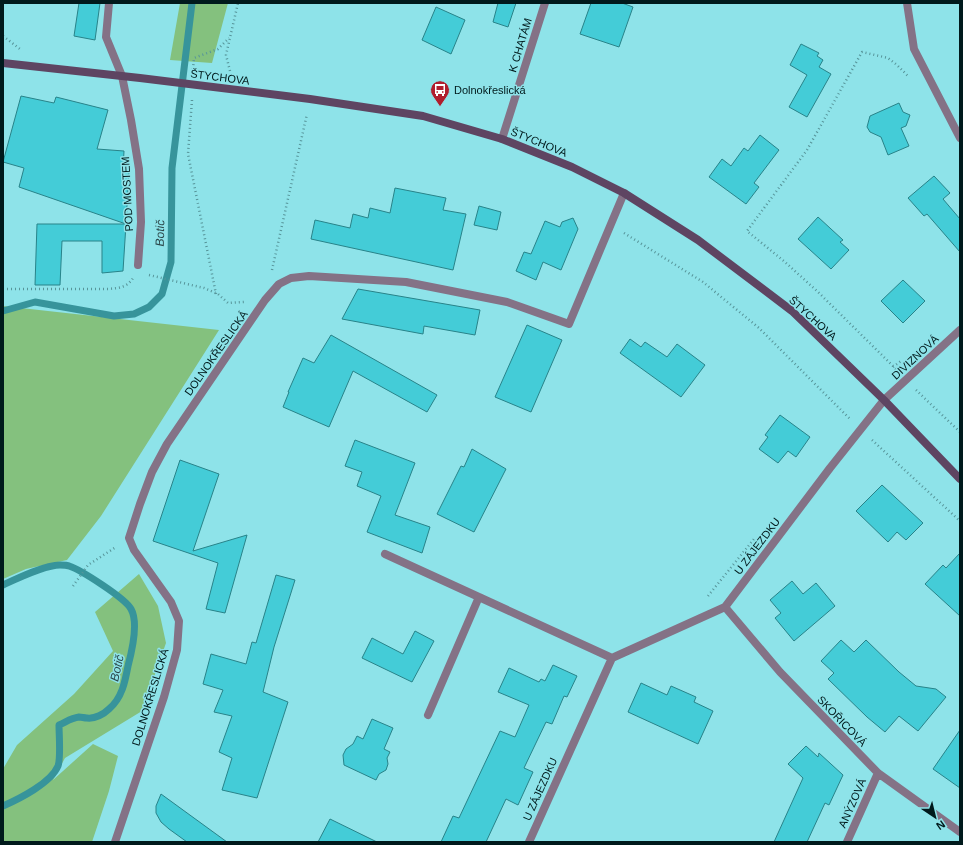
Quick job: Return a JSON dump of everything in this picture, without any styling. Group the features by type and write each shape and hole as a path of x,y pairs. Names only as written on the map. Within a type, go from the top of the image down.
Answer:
{"street":[{"name":"POD MOSTEM","path":"109,3 106,37 122,76 139,169 141,222 138,265"},
{"name":"K CHATÁM","path":"502,140 545,3"},
{"path":"907,3 914,49 960,138"},
{"name":"ŠTYCHOVA","path":"3,63 310,99 423,116 502,140 572,167 624,193 698,240 792,311 884,400 960,478"},
{"name":"DOLNOKŘESLICKÁ","path":"115,842 164,697 177,650 179,621 171,602 134,550 129,538 152,472 167,444 265,300 279,284 291,278 309,276 406,282 507,302 569,324 624,193"},
{"name":"DIVIZNOVÁ","path":"884,400 960,330"},
{"name":"U ZÁJEZDKU","path":"529,842 612,658 725,607 830,468 884,400"},
{"path":"385,554 612,658"},
{"path":"428,715 479,597"},
{"name":"SKOŘICOVÁ","path":"725,607 780,672 878,773 960,832"},
{"name":"ANÝZOVÁ","path":"847,842 878,773"}],"path":[{"path":"230,71 226,55 238,3"},
{"path":"3,36 20,49"},
{"path":"193,73 194,58 218,49 229,38"},
{"path":"930,80 916,88 905,72 888,58 862,52 807,150 747,231 785,262 818,292 960,432"},
{"path":"192,95 188,154 216,294"},
{"path":"154,277 204,288 216,294 228,303 265,300 307,112"},
{"path":"620,231 703,282 759,328 861,429 960,521"},
{"path":"3,289 123,288 134,276"},
{"path":"704,602 757,535"},
{"path":"73,586 88,565 129,538"}],"green space":[{"path":"180,3 228,3 212,63 170,60"},
{"path":"3,306 219,330 101,516 67,560 26,569 3,579"},
{"path":"139,574 158,606 166,643 142,711 65,758 53,780 93,744 118,756 109,791 92,842 3,842 3,769 17,745 74,694 113,651 95,612"}],"building":[{"path":"79,3 100,3 95,40 74,36"},
{"path":"498,3 516,3 508,27 493,22"},
{"path":"591,3 622,3 633,7 619,47 580,34"},
{"path":"436,7 465,20 451,54 422,40"},
{"path":"801,44 819,53 817,56 823,60 819,67 831,74 807,117 789,107 807,75 790,65"},
{"path":"21,96 54,103 56,97 108,110 97,149 124,151 123,170 129,171 126,224 19,187 24,168 3,162"},
{"path":"899,103 903,112 910,115 906,126 901,128 909,146 888,155 881,137 870,132 867,127 870,116"},
{"path":"760,135 779,150 754,183 759,187 746,204 709,177 722,159 731,166 744,148 748,151"},
{"path":"934,176 950,193 943,199 960,219 960,252 927,214 924,216 908,198"},
{"path":"395,188 446,198 443,210 466,214 453,270 311,239 315,220 350,228 353,214 368,218 370,208 390,213"},
{"path":"479,206 501,212 497,230 474,225"},
{"path":"818,217 843,240 840,242 849,250 831,269 798,239"},
{"path":"573,218 578,229 561,270 543,262 536,280 516,271 524,252 531,254 545,221 560,227 562,222"},
{"path":"37,224 126,224 123,271 102,273 102,241 62,241 60,285 35,285"},
{"path":"903,280 925,301 903,323 881,301"},
{"path":"358,289 480,310 475,335 424,326 423,334 342,319"},
{"path":"527,325 562,340 531,412 495,397"},
{"path":"331,335 437,395 427,412 353,371 329,427 283,407 303,358 314,363"},
{"path":"630,339 641,347 645,342 667,357 677,344 705,365 681,397 620,353"},
{"path":"780,415 810,437 796,457 788,451 778,463 759,449 768,437 765,435"},
{"path":"355,440 415,463 395,515 430,527 422,553 367,532 381,496 357,486 362,472 345,466"},
{"path":"472,449 506,469 474,532 437,514 461,466 464,467"},
{"path":"180,460 219,474 193,551 247,535 225,613 206,609 218,563 153,541"},
{"path":"882,485 923,523 906,540 897,532 888,542 856,511"},
{"path":"960,553 960,616 925,584 943,565 946,568"},
{"path":"276,575 295,580 274,647 263,692 288,702 257,798 222,790 232,758 219,752 232,716 214,712 223,690 203,684 211,654 246,664 252,642 256,643"},
{"path":"792,581 803,594 816,583 835,606 794,641 775,618 781,613 770,600"},
{"path":"415,631 434,641 412,682 362,658 372,638 403,654"},
{"path":"841,640 854,652 866,640 899,672 916,686 936,689 946,697 918,731 899,716 885,732 867,717 828,679 834,673 821,661"},
{"path":"553,665 577,676 567,697 564,696 552,724 546,722 524,768 533,772 518,805 506,799 486,842 441,842 453,816 459,818 500,731 515,737 529,705 498,692 509,668 539,682 541,679 545,681"},
{"path":"641,683 667,695 671,686 696,697 694,702 713,711 698,744 628,712"},
{"path":"372,719 393,728 384,749 390,752 387,758 388,764 386,770 379,774 376,780 344,765 343,755 346,749 353,744 357,736 363,739"},
{"path":"960,730 960,788 933,769"},
{"path":"806,746 818,757 819,753 843,775 829,805 825,803 807,842 774,842 803,778 788,764"},
{"path":"161,794 227,842 187,842 169,829 161,822 156,813 156,806"},
{"path":"330,819 377,842 318,842"}],"waterway":[{"name":"Botič","path":"3,311 35,302 114,316 134,314 149,307 162,294 171,262 172,168 192,3"},
{"name":"Botič","path":"3,585 47,567 60,565 68,566 83,573 102,585 127,604 133,615 135,629 126,678 117,700 107,711 99,716 93,718 80,717 71,719 59,725 59,758 58,766 54,772 34,790 3,806"}],"place":[{"name":"Dolnokřeslická","path":"440,107"}]}
